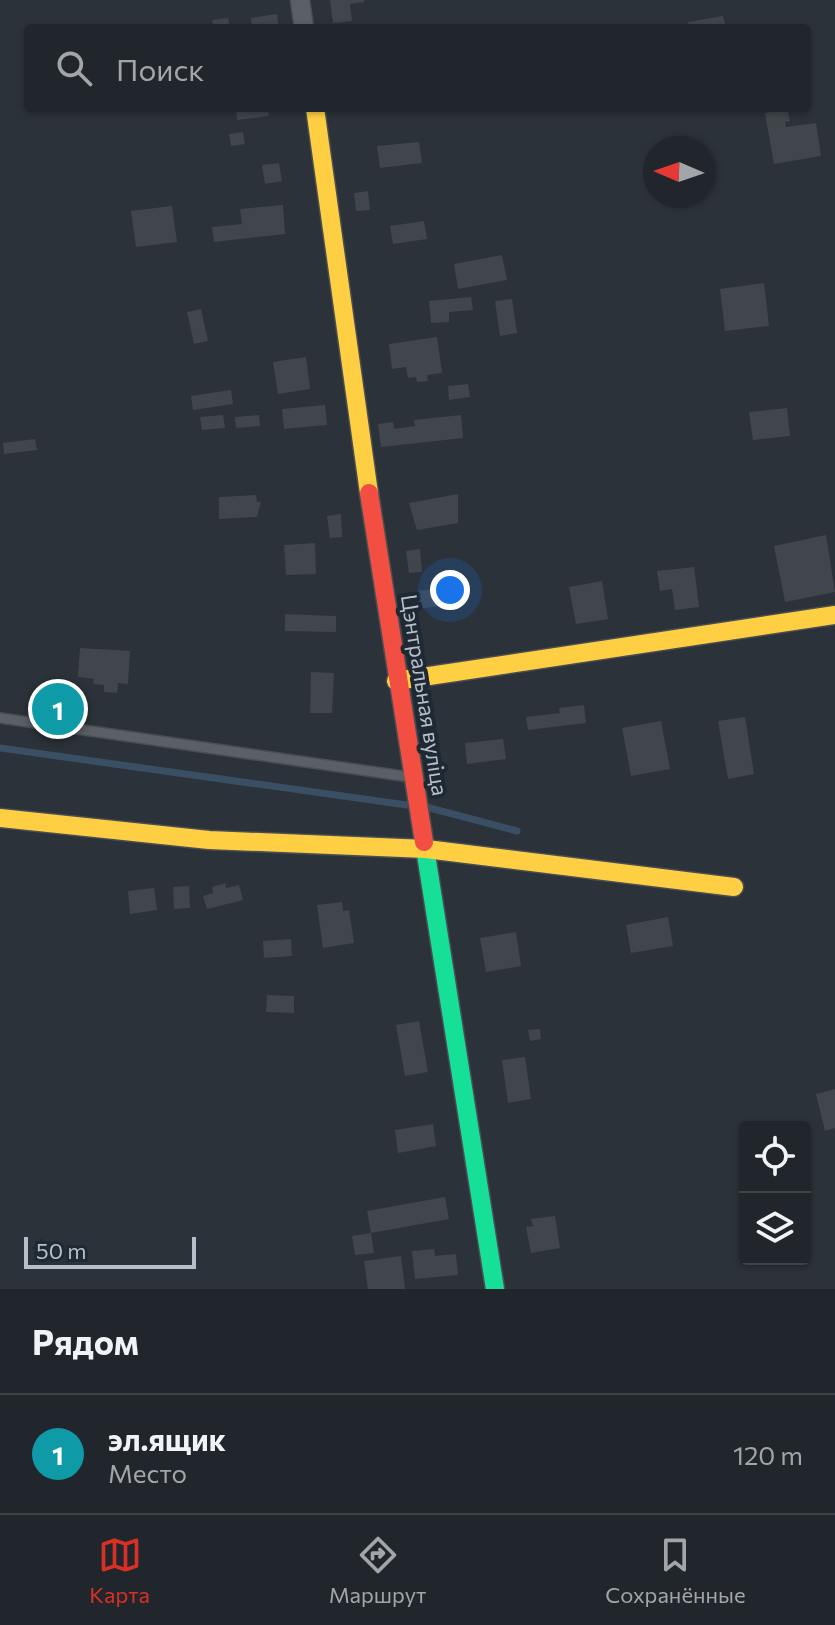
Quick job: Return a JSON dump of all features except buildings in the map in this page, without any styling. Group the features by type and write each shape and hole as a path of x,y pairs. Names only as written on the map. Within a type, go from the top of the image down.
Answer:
{"street":[{"path":"300,0 303,24"},
{"name":"Цэнтральная вуліца","path":"316,112 347,358 396,681 426,849 495,1289"},
{"path":"396,681 835,615"},
{"path":"0,818 209,840 426,849 734,887"}],"lane":[{"path":"0,718 414,778"}],"waterway":[{"path":"0,748 414,806"},
{"path":"426,807 517,831"}],"traffic: fast":[{"path":"424,842 495,1289"}],"traffic: slow":[{"path":"316,112 369,493"},
{"path":"396,681 835,615"},
{"path":"0,818 209,840 426,849 734,887"}],"traffic: jam":[{"path":"369,493 424,842"}],"place":[{"name":"эл.ящик","path":"58,709"}]}
